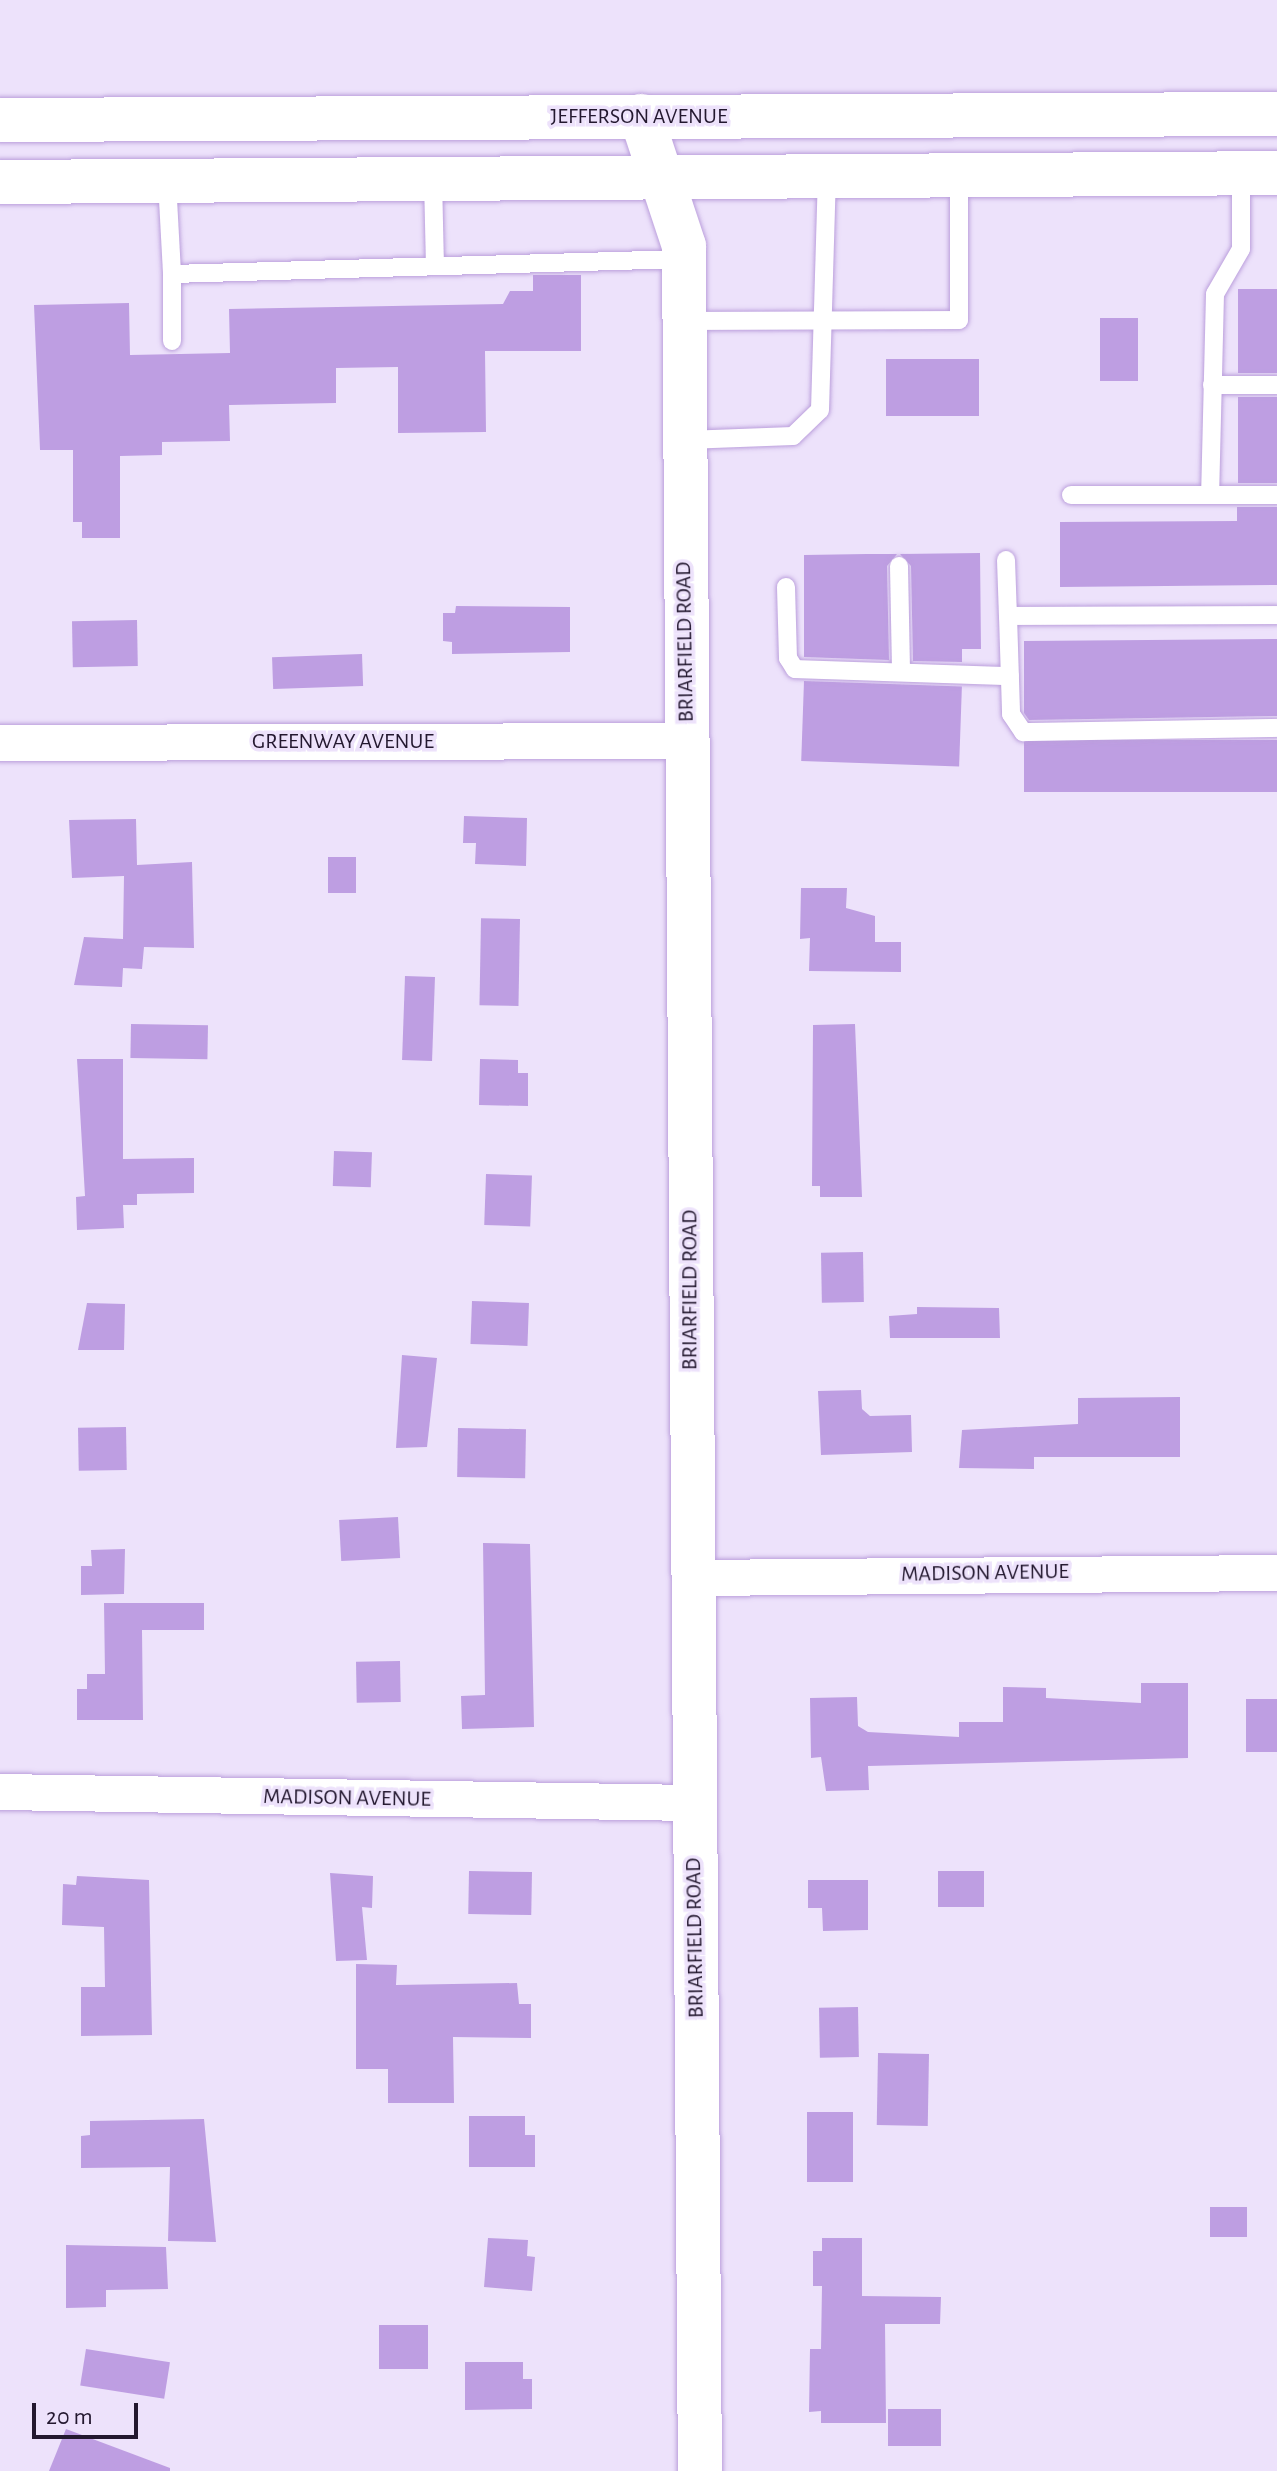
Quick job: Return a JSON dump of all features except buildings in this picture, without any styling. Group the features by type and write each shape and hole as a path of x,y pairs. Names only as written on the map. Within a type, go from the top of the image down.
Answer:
{"main road":[{"name":"JEFFERSON AVENUE","path":"0,120 1277,114"},
{"name":"BRIARFIELD ROAD","path":"641,116 665,176 683,259 700,2471"},
{"path":"0,182 1259,173"}],"street":[{"name":"GREENWAY AVENUE","path":"0,743 686,741"},
{"name":"MADISON AVENUE","path":"693,1578 1277,1573"},
{"name":"MADISON AVENUE","path":"0,1792 694,1803"}],"lane":[{"path":"1210,495 1215,294 1241,249 1259,173"},
{"path":"683,440 793,436 820,410 828,174"},
{"path":"683,321 959,320 959,174"},
{"path":"433,178 435,264"},
{"path":"167,181 172,341"},
{"path":"172,274 683,259"},
{"path":"1212,385 1277,385"},
{"path":"1071,495 1277,495"},
{"path":"1006,560 1011,714 1023,732 1277,728"},
{"path":"899,566 901,672"},
{"path":"786,587 788,658 795,669 1010,676"},
{"path":"1008,616 1277,615"}]}
